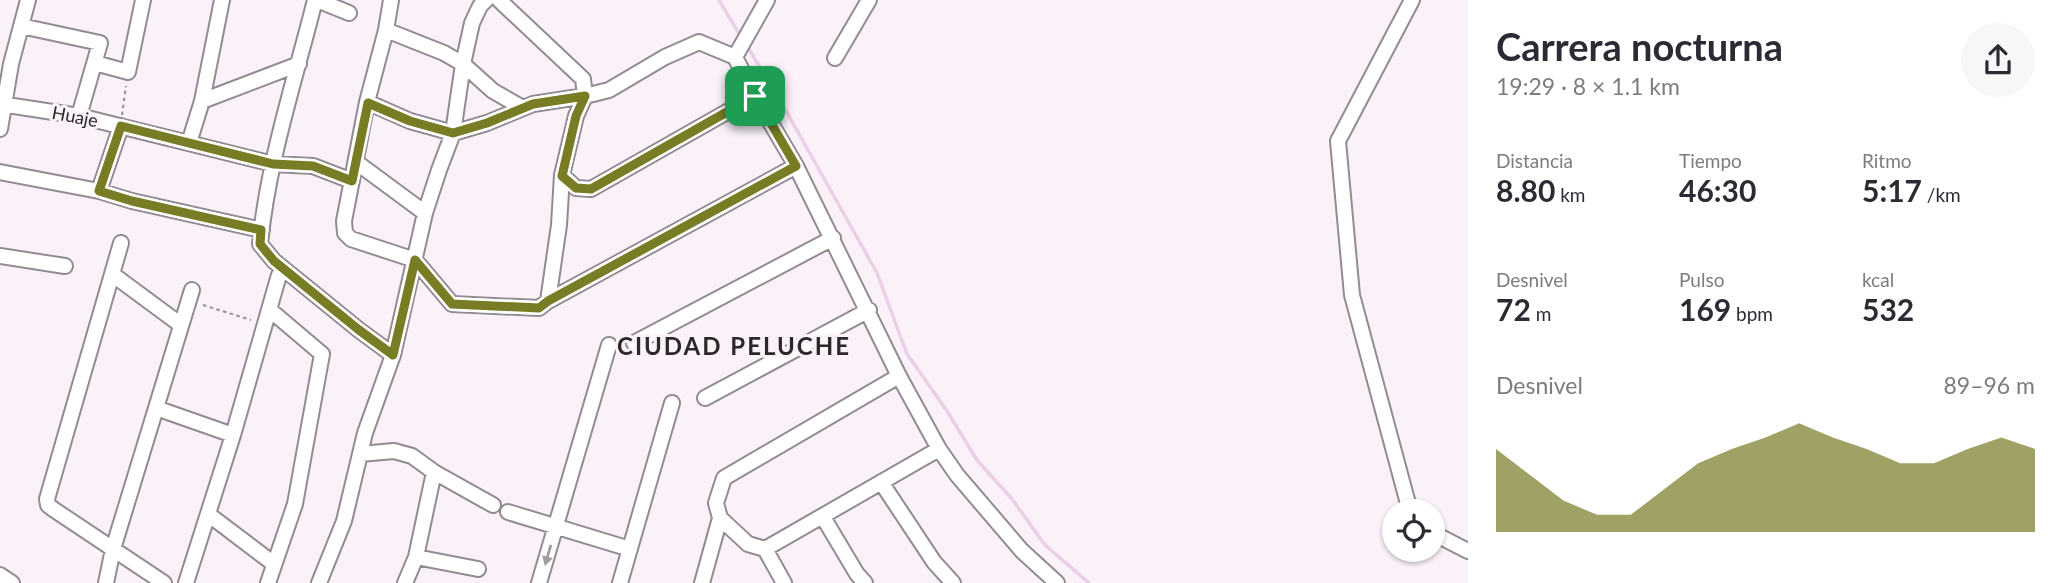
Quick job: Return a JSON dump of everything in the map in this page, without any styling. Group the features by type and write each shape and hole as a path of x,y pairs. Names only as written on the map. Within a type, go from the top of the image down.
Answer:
{"street":[{"path":"0,129 11,64 28,0"},
{"path":"95,63 128,72 143,0"},
{"path":"189,143 202,101 222,0"},
{"path":"349,13 316,0 273,164 264,206 260,244 274,261 393,355"},
{"path":"391,0 344,221 345,233 351,239 415,260 452,304 539,308 796,166"},
{"path":"319,583 344,521 365,433 393,355 425,213 453,133 463,64 476,12 486,0"},
{"path":"499,0 583,79 585,96 576,116 562,176 559,225 548,301"},
{"path":"737,53 767,0"},
{"path":"835,58 869,0"},
{"path":"1407,499 1352,295 1338,141 1412,0"},
{"path":"22,26 100,43 79,116"},
{"path":"386,30 444,53 463,64 493,91 523,108"},
{"path":"368,103 410,121 453,133 487,123 533,104 609,90 665,57 699,42 737,53"},
{"path":"737,53 755,96 796,166 869,310 899,376 939,449 957,475 1022,551 1057,583"},
{"path":"202,101 299,64"},
{"path":"562,176 576,188 591,189 755,96"},
{"name":"Huaje","path":"3,105 79,116 273,164 313,166 352,181"},
{"path":"99,191 121,126"},
{"path":"356,162 425,213"},
{"path":"0,172 99,191 261,230"},
{"path":"635,343 833,238"},
{"path":"121,243 47,499 48,505 53,509 164,583"},
{"path":"0,256 65,266"},
{"path":"112,274 181,325"},
{"path":"187,583 279,275"},
{"path":"106,583 113,549 190,295"},
{"path":"268,583 295,504 322,354 270,310"},
{"path":"705,398 869,310"},
{"path":"539,583 609,345"},
{"path":"702,583 720,518 716,503 724,478 899,376"},
{"path":"620,583 672,403"},
{"path":"156,408 233,435"},
{"path":"765,549 939,449"},
{"path":"360,454 394,451 412,456 434,472 493,505"},
{"path":"405,583 416,557 434,472"},
{"path":"881,482 934,562 953,583"},
{"path":"508,512 630,549"},
{"path":"208,514 274,565"},
{"path":"822,517 865,583"},
{"path":"720,518 748,544 765,549 785,583"},
{"path":"1445,539 1468,551"},
{"path":"416,557 478,569"},
{"path":"769,583 774,565"}],"path":[{"path":"121,126 128,72"},
{"path":"190,295 265,325"}],"waterway":[{"path":"719,0 741,37"},
{"path":"747,46 877,273 907,354 977,460 1012,499 1045,545 1089,583"}],"district":[{"name":"CIUDAD PELUCHE","path":"734,347"}],"route":[{"path":"585,96 576,116 562,176 576,188 591,189 755,96 796,166 539,308 452,304 415,260 393,355 274,261 260,244 261,230 99,191 121,126 273,164 313,166 352,181 368,103 410,121 453,133 487,123 533,104 585,96"}]}
